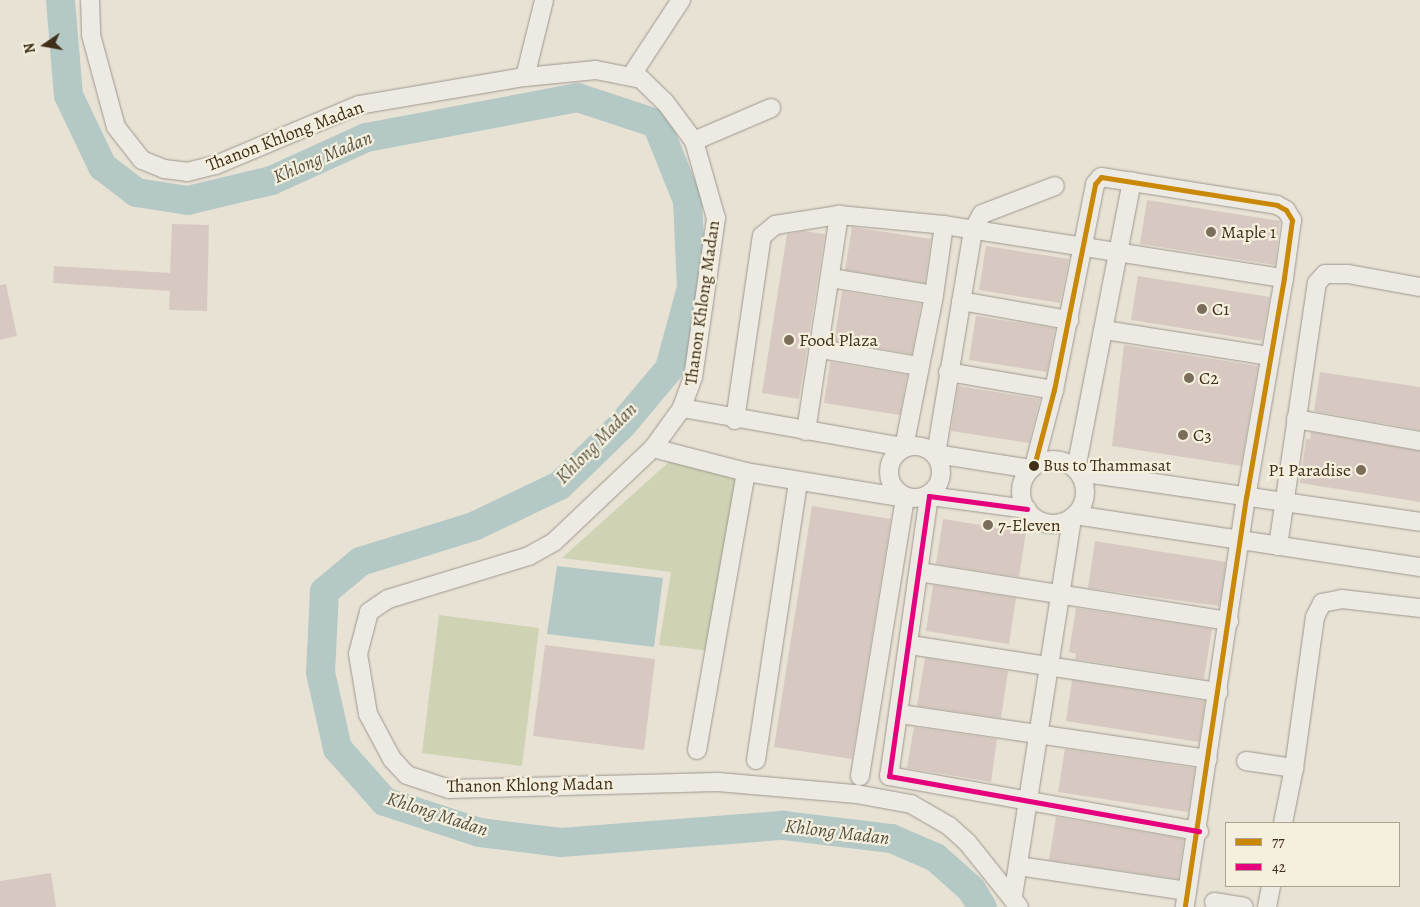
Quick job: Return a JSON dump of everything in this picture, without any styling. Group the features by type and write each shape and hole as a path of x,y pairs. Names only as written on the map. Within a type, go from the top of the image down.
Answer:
{"street":[{"name":"Thanon Khlong Madan","path":"90,0 92,35 116,128 142,160 164,169 187,172 216,165 359,105 525,76 596,70 632,76 665,102 694,141 716,218 693,377 682,408 653,448 554,542 529,556 388,600 369,612 358,654 368,714 392,759 407,775 449,789 692,780 856,794 911,804 955,831 1016,902"},
{"path":"525,76 544,0"},
{"path":"632,76 681,0"},
{"path":"694,141 771,108"},
{"path":"1018,866 1186,899 1199,831 1246,497 1284,278 1292,220 1286,210 1132,181 1101,177 1095,184 1054,390 1033,467 1021,491 1026,510"},
{"path":"1016,902 1018,866 1073,517 1086,494 1078,471 1120,254 1132,181"},
{"path":"1055,186 982,214 973,230 948,372 936,454 940,471 929,496 910,645 889,776 1028,803 1199,831"},
{"path":"735,420 762,236 775,225 839,214 944,225 1084,246 1120,254 1284,278"},
{"path":"806,431 831,278 839,214"},
{"path":"905,498 894,489 892,481 896,455 904,447 918,366 934,295 944,225"},
{"path":"1278,546 1283,502 1317,283 1326,274 1348,274 1420,287"},
{"path":"831,278 934,295"},
{"path":"961,301 1068,320"},
{"path":"1105,330 1269,356"},
{"path":"820,349 918,366"},
{"path":"948,372 1054,390"},
{"path":"682,408 735,420 904,447 917,444 936,454 1033,467 1061,460 1078,471 1420,522"},
{"path":"1296,419 1420,441"},
{"path":"653,448 746,472 798,481 905,498 929,496 1026,510 1045,523 1073,517 1420,567"},
{"path":"697,750 746,472"},
{"path":"756,760 798,481"},
{"path":"860,776 905,498"},
{"path":"919,572 1229,621"},
{"path":"1283,822 1294,768 1315,617 1322,603 1342,599 1420,608"},
{"path":"910,645 1218,692"},
{"path":"900,714 1208,759"},
{"path":"1246,761 1294,768"},
{"path":"1267,907 1271,887"},
{"path":"1214,902 1244,907"}],"green space":[{"path":"671,460 741,478 711,651 659,645 671,572 562,558"},
{"path":"439,615 539,628 522,766 422,753"}],"shaded area":[{"path":"557,566 663,578 654,647 547,634"}],"building":[{"name":"Maple 1","path":"1147,200 1280,221 1275,265 1140,244"},
{"path":"172,224 209,225 207,311 169,310 170,291 53,283 54,266 170,273"},
{"path":"852,227 931,239 925,283 845,270"},
{"path":"804,231 825,234 799,399 762,393 787,234"},
{"path":"986,246 1069,259 1060,303 979,290"},
{"name":"C1","path":"1138,276 1270,297 1262,341 1131,320"},
{"path":"6,284 17,336 0,340 0,285"},
{"path":"842,291 921,304 912,354 834,341"},
{"path":"976,316 1055,328 1047,372 969,360"},
{"path":"1124,345 1258,366 1241,466 1112,446"},
{"path":"830,362 907,375 900,415 824,403"},
{"path":"1320,372 1420,387 1420,430 1314,411"},
{"path":"958,386 1040,399 1029,443 951,431"},
{"name":"P1 Paradise","path":"1311,432 1420,451 1420,502 1300,483 1306,439 1310,439"},
{"path":"812,506 891,519 852,759 774,747"},
{"path":"943,519 1026,532 1019,577 936,564"},
{"path":"1095,541 1226,562 1219,606 1088,588"},
{"path":"933,585 1016,598 1009,644 926,631"},
{"path":"1076,608 1212,629 1204,679 1075,659 1076,654 1069,652"},
{"path":"545,645 655,659 644,750 533,736"},
{"path":"925,658 1008,671 1001,718 917,706"},
{"path":"1072,680 1205,701 1199,742 1066,721"},
{"path":"914,727 997,739 991,782 907,768"},
{"path":"1065,749 1195,768 1188,812 1058,792"},
{"path":"1056,817 1184,839 1178,879 1049,860"},
{"path":"51,873 56,907 0,907 0,881"}],"waterway":[{"name":"Khlong Madan","path":"60,0 68,95 102,166 136,192 187,200 271,180 366,137 577,97 656,123 687,200 691,287 669,368 622,424 559,485 473,526 360,561 324,591 320,672 337,748 384,801 479,832 560,842 783,825 891,838 935,857 971,889 982,907"}],"transit line":[{"name":"77","path":"1034,466 1054,390 1095,184 1101,177 1277,205 1286,210 1292,220 1284,278 1246,497 1185,907"},
{"name":"42","path":"1027,509 929,496 889,776 1199,831"}],"place":[{"name":"Maple 1","path":"1211,232"},
{"name":"C1","path":"1202,309"},
{"name":"Food Plaza","path":"789,340"},
{"name":"C2","path":"1189,378"},
{"name":"C3","path":"1183,435"},
{"name":"Bus to Thammasat","path":"1034,466"},
{"name":"P1 Paradise","path":"1361,470"},
{"name":"7-Eleven","path":"988,525"}]}
